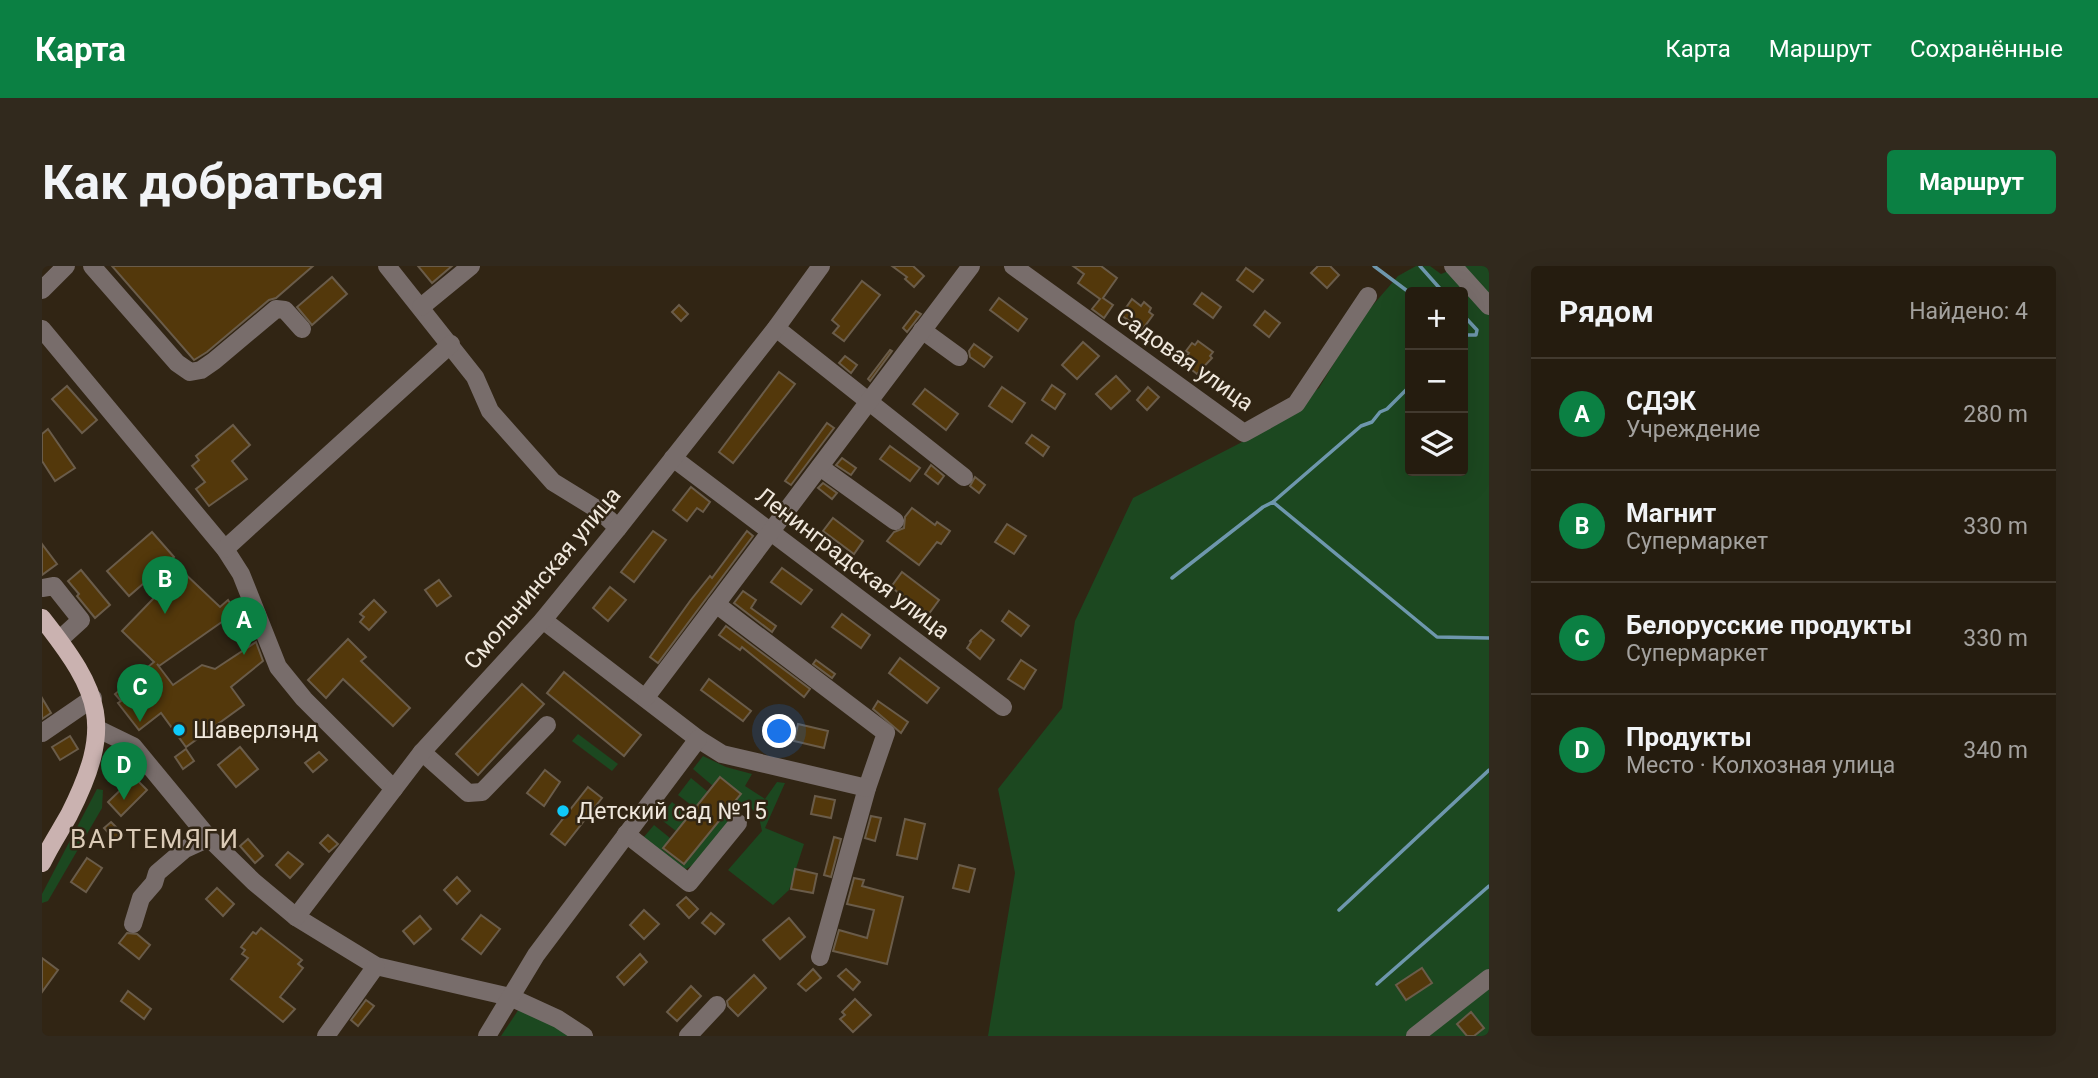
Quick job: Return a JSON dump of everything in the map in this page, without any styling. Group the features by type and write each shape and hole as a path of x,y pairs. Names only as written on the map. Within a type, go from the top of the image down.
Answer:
{"main road":[{"path":"42,618 70,654 93,698 98,729 90,769 68,816 44,854"}],"street":[{"path":"42,290 66,266"},
{"path":"93,266 177,363 190,372 201,370 214,361 276,309 285,310 302,329"},
{"path":"387,266 475,377 491,411 553,482 600,511 618,528"},
{"path":"421,307 471,266"},
{"name":"Смольнинская улица","path":"296,917 422,752 543,620 618,528 776,328 821,266"},
{"path":"646,697 971,266"},
{"name":"Садовая улица","path":"1013,266 1244,433 1296,404 1367,296"},
{"path":"1453,266 1489,306"},
{"path":"776,328 964,477"},
{"path":"42,329 225,549 241,574 278,667 304,699 394,789"},
{"path":"922,330 959,357"},
{"path":"225,549 451,344"},
{"name":"Ленинградская улица","path":"673,458 1003,707"},
{"path":"820,467 895,521"},
{"path":"42,588 54,586 81,620 59,640"},
{"path":"716,604 886,733 867,788 820,957"},
{"path":"543,620 698,739 722,754 867,788"},
{"path":"42,733 93,698"},
{"path":"422,752 468,793 482,792 547,725"},
{"path":"98,729 133,746 209,838 254,882 296,917 376,965 510,998 558,1019 584,1036"},
{"path":"486,1036 536,956 698,739"},
{"path":"626,834 689,883 738,823"},
{"path":"133,924 141,898 155,883 157,873 185,849 209,838"},
{"path":"326,1036 376,965"},
{"path":"1415,1036 1489,978"},
{"path":"688,1036 717,1004"}],"green space":[{"path":"1416,266 1430,266 1441,274 1461,266 1489,266 1489,1036 988,1036 1015,873 998,789 1062,708 1075,621 1133,498 1250,438 1319,388 1360,320 1398,276"},
{"path":"578,734 618,764 612,771 572,741"},
{"path":"703,756 726,767 752,774 745,786 765,799 777,782 785,783 765,828 804,844 789,890 773,905 728,870 762,831 759,817 747,803 720,841 704,857 684,870 643,838 654,825 670,838 662,849 683,865 741,794 721,777 713,786 693,769"},
{"path":"691,778 708,792 695,808 678,795"},
{"path":"97,789 103,790 102,808 48,901 42,903 42,894"},
{"path":"672,802 689,816 676,831 659,818"},
{"path":"519,1009 575,1036 501,1036"}],"building":[{"path":"112,266 313,266 276,298 269,300 194,360"},
{"path":"418,266 452,266 432,283"},
{"path":"892,266 913,266 924,276 914,287 905,279 907,277"},
{"path":"1073,266 1101,266 1117,278 1103,298 1113,305 1104,318 1092,309 1100,299 1078,283 1084,274"},
{"path":"1318,266 1330,266 1339,275 1327,288 1311,273"},
{"path":"1246,268 1263,280 1253,292 1237,280"},
{"path":"332,277 347,294 312,325 297,307"},
{"path":"862,281 880,295 844,341 833,333 839,326 832,320"},
{"path":"1202,293 1221,307 1213,318 1194,304"},
{"path":"999,298 1027,319 1018,331 990,310"},
{"path":"1132,299 1141,306 1144,302 1151,308 1149,312 1153,315 1142,330 1121,315"},
{"path":"679,305 688,314 681,321 672,312"},
{"path":"916,311 921,314 907,332 903,328"},
{"path":"1265,311 1280,323 1269,337 1254,325"},
{"path":"1198,341 1213,352 1210,356 1212,358 1197,374 1182,362 1192,343 1195,345"},
{"path":"1083,342 1099,356 1077,379 1062,365"},
{"path":"974,344 992,357 984,367 970,357 969,351"},
{"path":"890,350 892,351 870,381 868,379"},
{"path":"845,356 857,365 851,373 839,363"},
{"path":"779,372 795,384 733,463 719,452"},
{"path":"1116,376 1130,391 1111,409 1096,394"},
{"path":"1052,385 1065,394 1055,409 1042,400"},
{"path":"67,386 97,420 82,433 52,399"},
{"path":"1002,387 1025,403 1012,422 989,406"},
{"path":"1148,387 1159,397 1147,410 1137,400"},
{"path":"925,389 958,414 946,430 913,404"},
{"path":"827,423 834,428 791,485 785,481"},
{"path":"233,425 250,445 232,461 247,479 209,506 196,489 205,482 192,466 199,460 196,456"},
{"path":"48,429 75,468 55,481 42,461 42,434"},
{"path":"1032,435 1049,447 1043,456 1026,443"},
{"path":"890,446 920,468 910,481 880,459"},
{"path":"842,458 856,468 851,475 836,465"},
{"path":"931,465 944,476 938,484 925,474"},
{"path":"975,477 985,485 979,493 970,486"},
{"path":"823,483 837,493 832,499 818,488"},
{"path":"691,487 710,502 703,512 697,508 687,521 673,510"},
{"path":"912,508 935,525 937,522 950,531 941,544 937,542 919,565 887,541 894,532 904,528 905,517"},
{"path":"833,518 863,541 854,554 823,531"},
{"path":"1007,524 1026,536 1014,554 995,542"},
{"path":"653,531 666,540 634,582 621,572"},
{"path":"747,531 753,536 658,663 650,657 690,601 710,576 712,578"},
{"path":"152,532 174,557 129,596 107,571"},
{"path":"42,544 57,564 42,575"},
{"path":"782,568 812,590 801,604 771,582"},
{"path":"81,570 110,605 95,618 68,581"},
{"path":"181,570 220,607 228,600 236,612 159,666 157,664 173,685 202,665 215,669 256,642 263,661 231,687 244,705 186,747 161,713 139,730 118,703 121,701 115,694 154,662 122,631"},
{"path":"902,572 939,600 928,615 891,587"},
{"path":"439,580 451,596 437,606 425,590"},
{"path":"610,587 626,600 608,621 593,608"},
{"path":"743,591 756,600 751,608 776,626 772,632 734,603"},
{"path":"374,600 386,612 369,630 360,622 364,617 360,614"},
{"path":"1009,611 1029,626 1021,636 1002,621"},
{"path":"842,614 870,635 861,648 832,627"},
{"path":"726,626 810,689 804,697 742,647 740,650 719,635"},
{"path":"981,630 994,640 980,659 967,648"},
{"path":"348,639 366,657 361,661 410,708 393,726 343,679 326,698 308,680"},
{"path":"900,658 939,688 927,703 889,673"},
{"path":"816,660 835,674 832,678 813,664"},
{"path":"1021,660 1036,670 1024,689 1008,679"},
{"path":"564,672 641,735 624,756 547,693"},
{"path":"709,679 751,711 743,721 701,690"},
{"path":"522,684 544,704 478,775 456,754"},
{"path":"42,698 51,713 42,719"},
{"path":"878,701 908,722 901,733 873,709"},
{"path":"798,724 828,731 824,748 794,741"},
{"path":"70,736 78,749 60,760 52,747"},
{"path":"240,747 258,769 236,787 218,765"},
{"path":"186,749 194,761 183,769 175,757"},
{"path":"319,752 327,760 313,772 305,763"},
{"path":"545,770 560,782 544,806 527,793"},
{"path":"134,777 147,790 121,816 108,802"},
{"path":"720,777 741,794 684,864 663,848"},
{"path":"588,787 602,798 565,845 551,834"},
{"path":"815,796 835,800 831,818 811,814"},
{"path":"871,816 881,818 875,841 865,838"},
{"path":"905,819 925,824 917,859 897,855"},
{"path":"111,822 124,835 117,842 104,828"},
{"path":"328,835 338,844 329,852 320,843"},
{"path":"834,837 841,839 831,877 824,875"},
{"path":"248,839 263,856 255,863 240,846"},
{"path":"288,852 303,864 290,878 276,865"},
{"path":"87,858 102,868 86,892 71,882"},
{"path":"959,865 975,869 969,892 953,888"},
{"path":"795,869 817,874 813,893 791,889"},
{"path":"457,877 470,891 457,904 444,890"},
{"path":"854,878 864,880 862,886 903,897 887,964 833,951 839,930 867,938 874,910 847,904"},
{"path":"217,888 234,904 223,916 206,899"},
{"path":"686,897 698,909 689,918 677,905"},
{"path":"644,910 659,924 644,939 630,925"},
{"path":"711,913 724,924 715,934 702,923"},
{"path":"481,915 500,929 481,954 462,939"},
{"path":"420,916 431,929 414,944 403,931"},
{"path":"789,918 805,937 780,959 763,940"},
{"path":"261,928 302,960 298,964 303,968 280,997 295,1009 283,1022 231,979 248,958 242,954 245,950 241,947 253,932 256,934"},
{"path":"127,933 137,934 150,945 139,959 119,943"},
{"path":"640,954 647,962 624,985 617,977"},
{"path":"42,958 58,970 42,992"},
{"path":"1422,968 1432,983 1406,1000 1396,985"},
{"path":"813,969 821,978 806,991 798,984"},
{"path":"846,969 860,982 853,990 838,976"},
{"path":"754,975 766,988 738,1016 728,1006 727,1001"},
{"path":"691,986 701,996 677,1021 667,1012"},
{"path":"128,991 151,1009 144,1019 121,1001"},
{"path":"855,999 871,1015 853,1032 840,1019 845,1015 842,1012"},
{"path":"366,1000 374,1006 358,1026 351,1020"},
{"path":"1471,1012 1484,1028 1474,1036 1467,1036 1457,1024"}],"waterway":[{"path":"1374,266 1405,289"},
{"path":"1420,266 1439,287"},
{"path":"1468,320 1477,330 1476,335 1468,335"},
{"path":"1273,502 1361,426 1372,422 1405,391"},
{"path":"1172,578 1273,502 1437,637 1489,638"},
{"path":"1339,910 1489,770"},
{"path":"1377,984 1489,886"}],"place":[{"name":"Магнит","path":"165,614"},
{"name":"СДЭК","path":"244,655"},
{"name":"Белорусские продукты","path":"140,722"},
{"name":"Шаверлэнд","path":"179,730"},
{"name":"Продукты","path":"124,800"},
{"name":"Детский сад №15","path":"563,811"}],"district":[{"name":"ВАРТЕМЯГИ","path":"155,839"}]}
